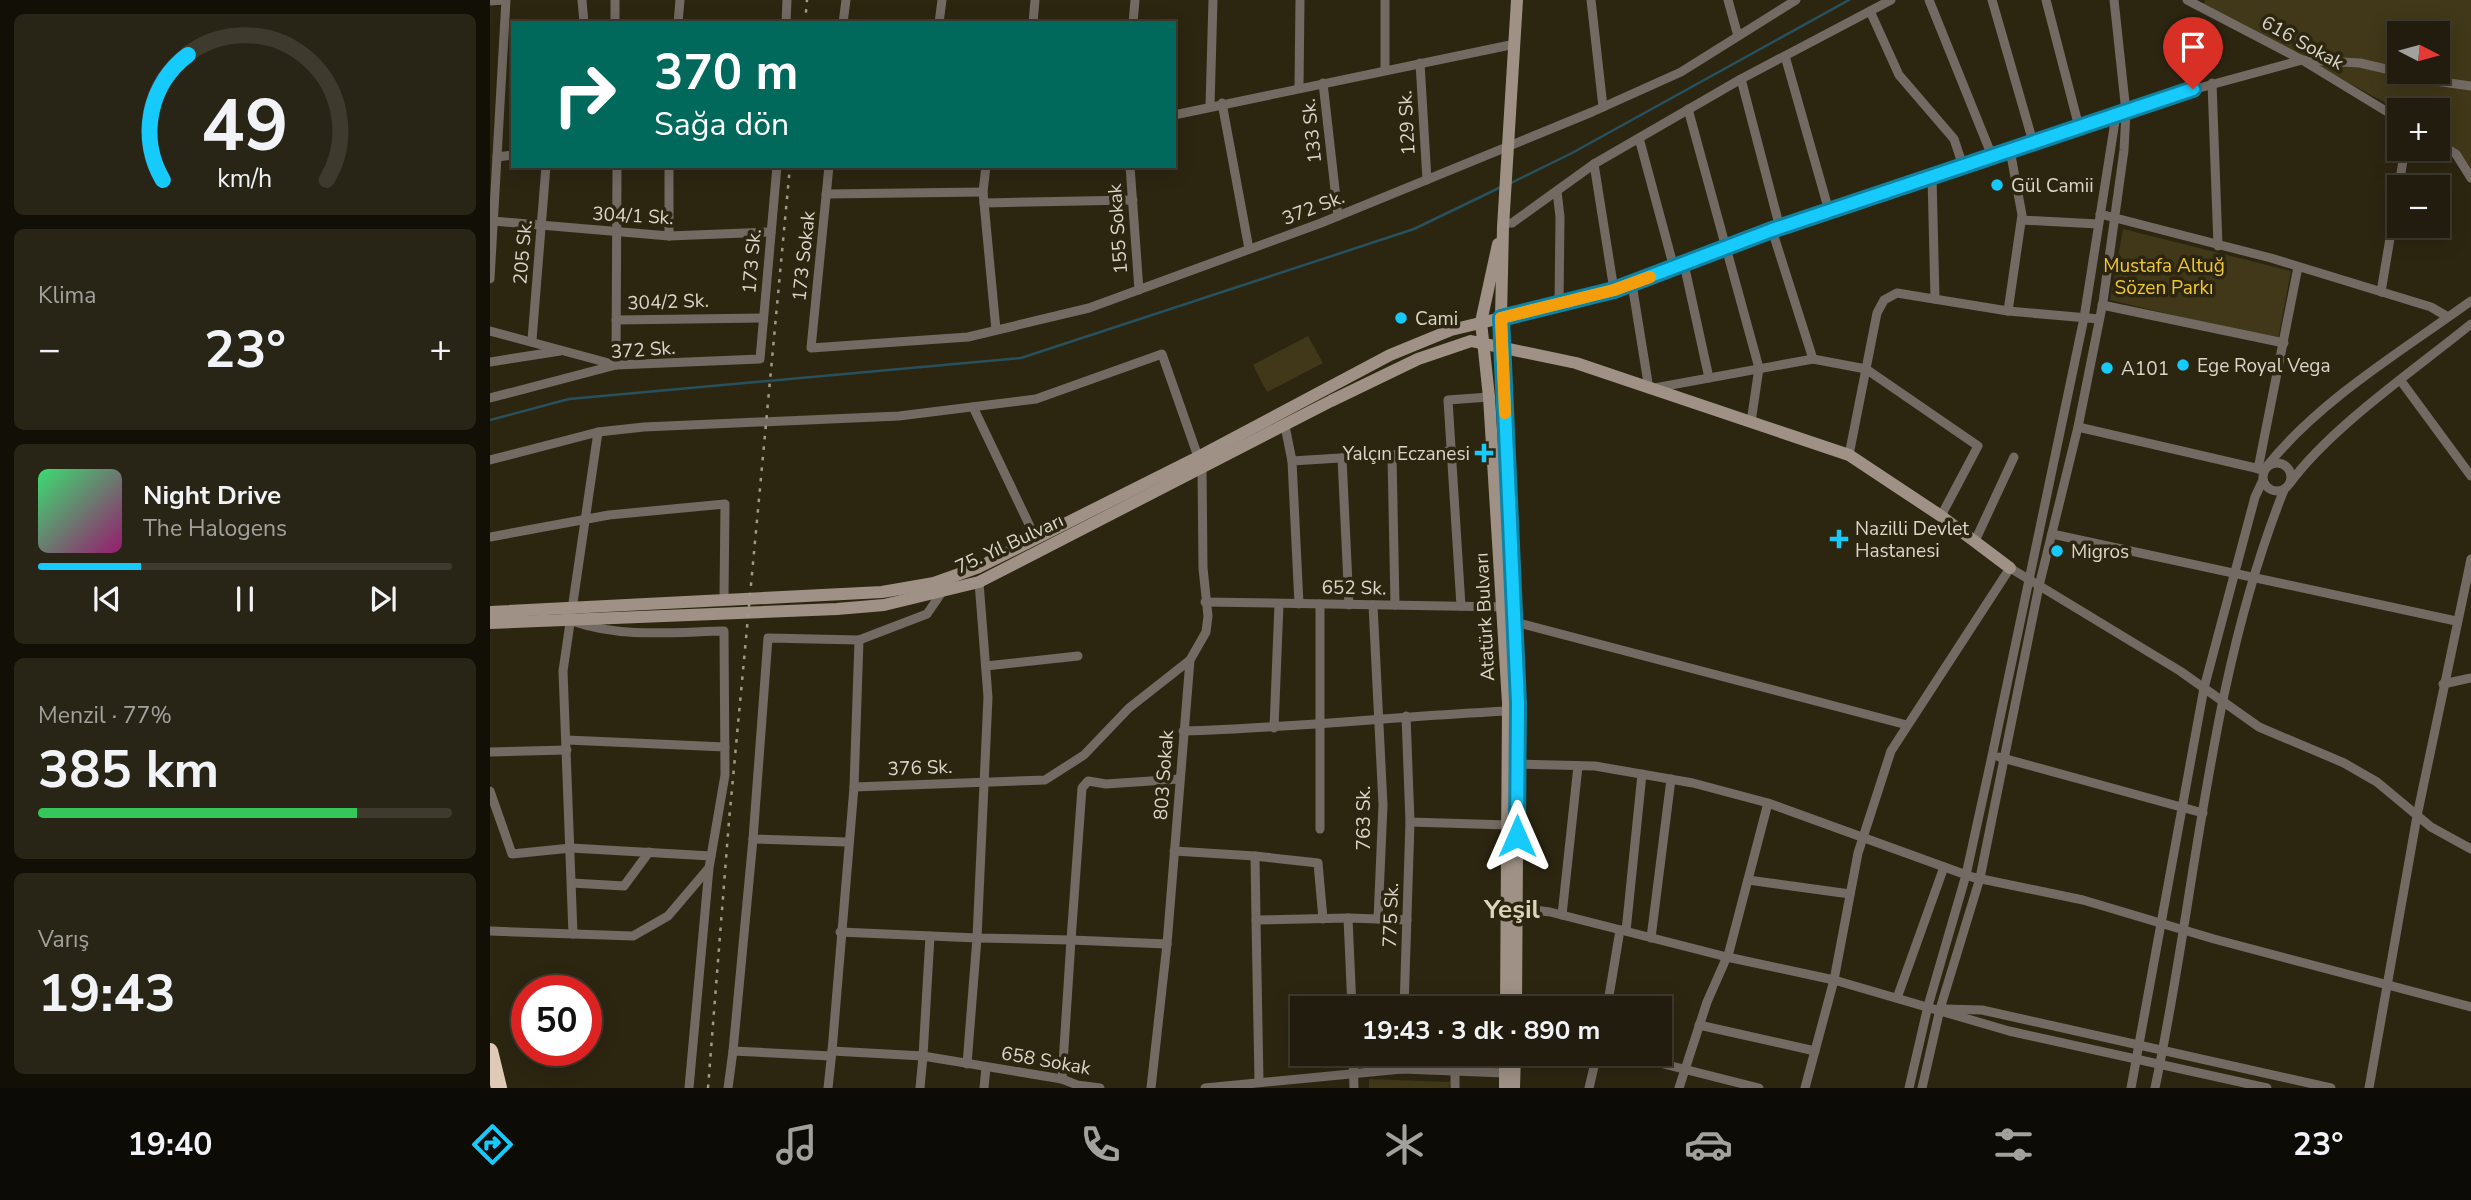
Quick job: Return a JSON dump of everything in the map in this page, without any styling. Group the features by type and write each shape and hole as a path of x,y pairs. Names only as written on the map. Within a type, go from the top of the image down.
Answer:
{"highway":[{"path":"490,1051 499,1088"}],"main road":[{"path":"1503,223 1517,0"},
{"name":"Atatürk Bulvarı","path":"1503,223 1501,345 1518,764 1516,996"},
{"name":"Atatürk Bulvarı","path":"1503,223 1481,322 1504,607 1508,711 1506,996"},
{"name":"75. Yıl Bulvarı","path":"490,612 571,615 837,609 884,605 979,582 1200,463 1390,355 1451,330 1501,318"},
{"name":"75. Yıl Bulvarı","path":"490,623 724,598 882,592 934,583 979,567 1285,426 1418,359 1465,341 1501,345 1576,363 1849,455 1941,516 2010,568"},
{"path":"1505,1066 1505,1088"},
{"path":"1514,1088 1515,1066"}],"street":[{"path":"490,1 504,0 495,113 497,157 490,279"},
{"path":"582,0 584,21"},
{"path":"615,0 615,21"},
{"path":"678,21 680,0"},
{"path":"786,21 787,0"},
{"path":"843,0 843,21"},
{"path":"939,21 942,0"},
{"path":"1033,21 1035,0"},
{"path":"1133,21 1135,0"},
{"path":"1210,106 1213,0"},
{"name":"133 Sk.","path":"1299,88 1300,0"},
{"name":"129 Sk.","path":"1385,0 1385,70"},
{"path":"1728,0 1738,36"},
{"name":"372 Sk.","path":"811,348 968,337 1088,308 1139,290 1427,180 1509,153 1681,72 1796,0"},
{"path":"1503,223 1512,223 1594,164 1688,109 1891,0"},
{"path":"1928,0 1992,156"},
{"path":"1992,0 2032,142"},
{"path":"2046,0 2079,127"},
{"path":"1922,1088 1940,1009 1980,878 2039,586 2078,427 2102,305 2126,112 2114,0"},
{"name":"616 Sokak","path":"2187,0 2302,60 2387,112"},
{"path":"1594,1 1603,107"},
{"path":"1870,11 1899,75 1954,139 1963,166"},
{"path":"1176,114 1515,44"},
{"path":"1785,56 1829,211"},
{"path":"1501,318 1614,290 1776,229 2032,142 2212,82 2302,60 2360,63 2471,86"},
{"name":"129 Sk.","path":"1420,63 1427,180"},
{"path":"1741,79 1776,229 1813,359"},
{"path":"2212,82 2218,246"},
{"name":"133 Sk.","path":"1323,83 1338,216"},
{"path":"1222,103 1249,250"},
{"path":"1688,109 1759,368 1751,422"},
{"path":"1909,1088 1928,1006 1966,875 1993,756 2084,318 2116,115"},
{"path":"1639,138 1674,268"},
{"path":"2008,311 2022,218 2011,150"},
{"path":"2450,150 2456,153 2471,178"},
{"path":"497,157 511,155"},
{"path":"2381,292 2403,161"},
{"path":"1594,164 1614,290"},
{"name":"205 Sk.","path":"532,341 545,168"},
{"path":"490,331 616,365 617,168"},
{"path":"669,168 669,236"},
{"name":"173 Sk.","path":"760,359 777,168"},
{"name":"173 Sokak","path":"811,348 829,168"},
{"path":"986,168 983,192 996,330"},
{"name":"155 Sokak","path":"1130,168 1139,290"},
{"path":"1932,176 1935,299"},
{"path":"1557,191 1560,218 1559,305"},
{"path":"826,194 983,192"},
{"path":"984,203 1133,200"},
{"path":"2022,218 2115,217 2298,267 2431,307 2448,317"},
{"name":"304/1 Sk.","path":"493,221 669,236 771,232"},
{"path":"1684,264 1709,378"},
{"path":"2131,1088 2204,688 2263,472 2298,267"},
{"path":"1632,284 1649,389 1813,359 1866,369 1978,446 1941,516"},
{"path":"1849,455 1877,313 1884,300 1896,293 2008,311 2099,320"},
{"path":"2263,472 2288,440 2371,373 2471,301"},
{"path":"2102,305 2284,343"},
{"name":"304/2 Sk.","path":"616,320 764,318"},
{"path":"2263,472 2271,491 2287,486 2304,463 2471,324"},
{"path":"490,362 562,351"},
{"name":"803 Sokak","path":"973,407 1036,399 1162,354 1200,463 1205,602 1208,616 1206,632 1190,660 1167,944 1151,1088"},
{"name":"372 Sk.","path":"490,398 616,365 760,359"},
{"path":"2401,381 2471,476"},
{"path":"1461,606 1448,400 1489,397"},
{"path":"490,460 598,432 644,427 900,416 973,407 1036,539"},
{"path":"1285,426 1292,461 1299,604"},
{"path":"2078,427 2263,472 2276,463 2285,465 2291,473 2255,579 2224,699 2155,1088"},
{"path":"573,934 564,671 598,432"},
{"path":"1292,461 1451,451"},
{"path":"1392,455 1395,605"},
{"path":"1975,541 2014,457"},
{"path":"1342,458 1349,605"},
{"path":"490,537 585,520 725,504 724,598"},
{"path":"2052,534 2456,621"},
{"path":"2369,1088 2417,816 2471,559"},
{"path":"1805,1088 1833,980 1862,838 1891,751 2010,568 2224,699 2259,727 2344,763 2377,782 2417,816 2471,849"},
{"path":"967,1064 985,783 986,666 979,582"},
{"path":"728,1088 753,839 768,638 859,640 927,614 942,592"},
{"name":"652 Sk.","path":"1205,602 1504,607"},
{"path":"1274,728 1279,604"},
{"path":"1320,604 1320,829"},
{"name":"763 Sk.","path":"1373,605 1383,805 1378,919"},
{"path":"571,615 598,630 724,631 725,775 709,868 689,1088"},
{"path":"1514,622 1907,725"},
{"path":"828,1088 847,842 854,787 859,640"},
{"path":"986,666 1078,656"},
{"name":"376 Sk.","path":"854,787 1045,780 1084,755 1129,708 1190,660"},
{"path":"2443,684 2471,678"},
{"path":"1183,731 1274,728 1377,718 1508,711"},
{"name":"775 Sk.","path":"1404,996 1410,822 1406,716"},
{"path":"490,752 567,745 725,747"},
{"path":"1993,756 2203,813"},
{"path":"1518,764 1578,766 1671,779 1769,803 1966,875 2083,900 2182,930 2387,982 2471,1007"},
{"path":"1562,915 1578,766"},
{"path":"1609,996 1623,931 1642,775"},
{"path":"1062,1079 1082,788 1088,780 1106,783 1180,779"},
{"path":"1651,938 1671,779"},
{"path":"490,791 512,854 571,848 711,856"},
{"path":"1679,1088 1699,1025 1727,957 1769,803"},
{"path":"1410,822 1508,825"},
{"path":"753,839 847,842"},
{"path":"1174,851 1318,863 1323,919"},
{"path":"572,883 624,886 649,852"},
{"path":"1255,856 1259,1082"},
{"path":"1897,998 1944,867"},
{"path":"490,931 633,936 668,916 709,868"},
{"path":"1748,880 1850,894"},
{"path":"1517,908 1562,915 1727,957 1833,980 1940,1009 1968,1021 2267,1088"},
{"path":"1348,918 1351,996"},
{"path":"1256,920 1407,920"},
{"path":"840,932 1167,944"},
{"path":"920,1088 930,936"},
{"path":"1940,1009 1982,1010 2331,1088"},
{"path":"1699,1025 1815,1051"},
{"name":"658 Sokak","path":"733,1051 923,1056 1062,1079 1077,1087 1100,1088"},
{"path":"1672,1065 1759,1088"},
{"path":"1354,1066 1354,1088"},
{"path":"1590,1088 1595,1066"},
{"path":"984,1088 986,1067"},
{"path":"1205,1088 1402,1069 1505,1073"},
{"path":"1455,1071 1455,1088"}],"green space":[{"path":"2205,0 2471,0 2471,171 2450,147 2450,98 2387,98 2387,104 2204,5"},
{"name":"Mustafa Altuğ Sözen Parkı","path":"2123,229 2291,271 2278,340 2110,300"},
{"path":"1308,336 1323,363 1267,392 1253,365"},
{"path":"1369,1079 1450,1082 1449,1088 1369,1088"}],"waterway":[{"path":"1511,183 1572,153 1849,0"},
{"path":"490,420 569,399 1021,358 1414,229 1501,187"}],"railway":[{"path":"805,21 807,0"},
{"path":"708,1088 729,821 790,168"}],"slow traffic":[{"path":"1505,413 1501,318 1514,317 1614,290 1650,277"}],"place":[{"name":"Gül Camii","path":"1997,185"},
{"name":"Cami","path":"1401,318"},
{"name":"Ege Royal Vega","path":"2183,365"},
{"name":"A101","path":"2107,368"},
{"name":"Yalçın Eczanesi","path":"1484,453"},
{"name":"Nazilli Devlet Hastanesi","path":"1839,539"},
{"name":"Migros","path":"2057,551"}],"district":[{"name":"Yeşil","path":"1512,909"}],"route":[{"path":"1517,836 1518,703 1501,318 1514,317 1614,290 1772,230 2193,89"}]}
